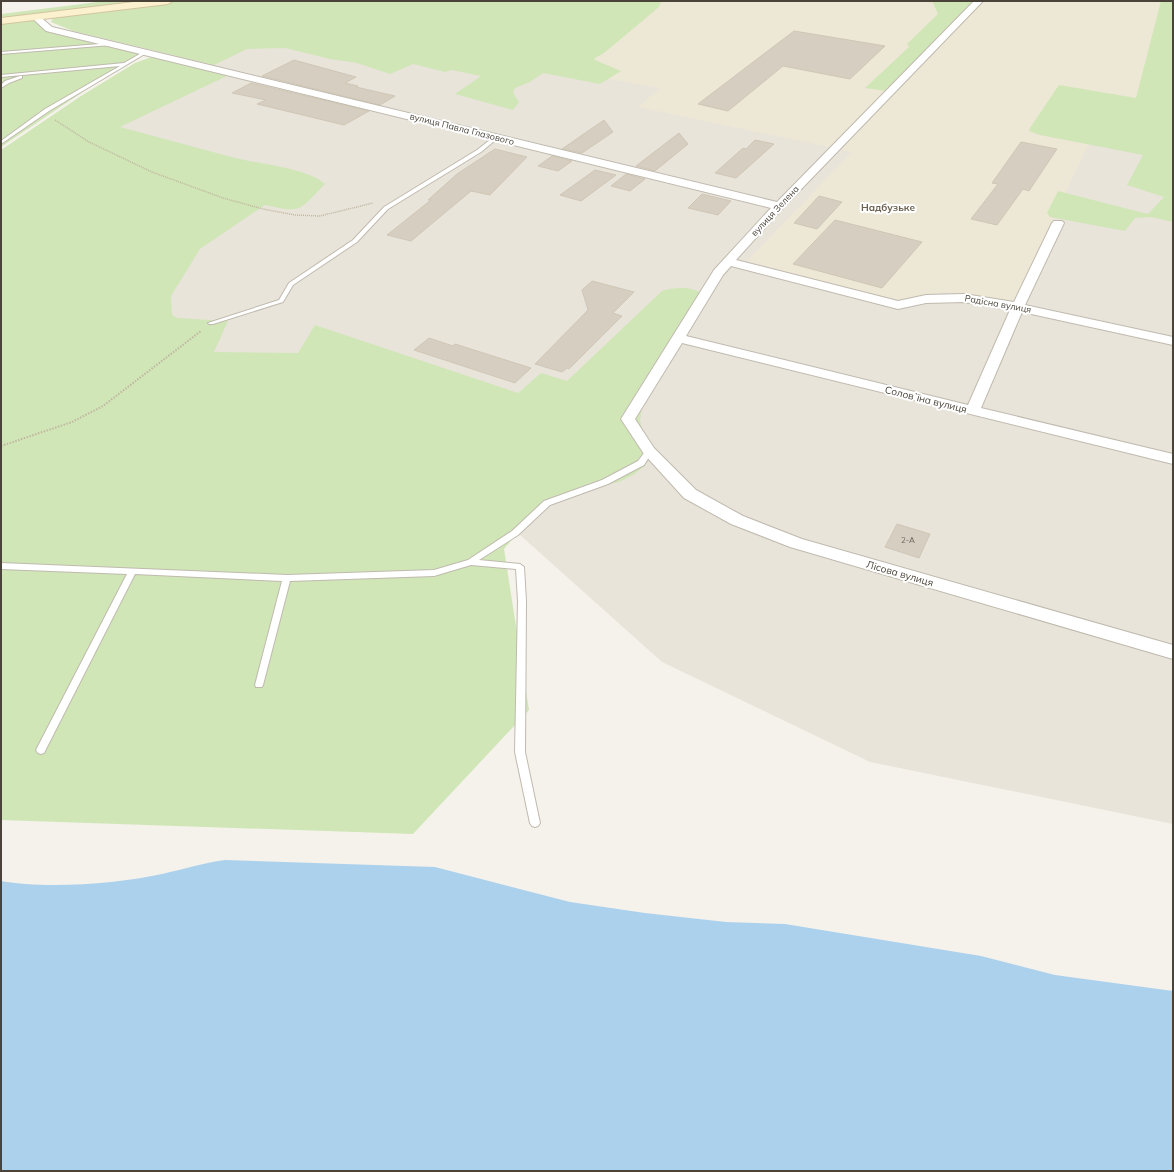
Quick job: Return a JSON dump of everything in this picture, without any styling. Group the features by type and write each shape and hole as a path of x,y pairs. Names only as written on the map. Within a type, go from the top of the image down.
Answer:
{"main road":[{"path":"1,21 168,1"}],"street":[{"name":"вулиця Зелена","path":"649,451 628,419 718,273 779,206 979,1"},
{"name":"вулиця Павла Глазового","path":"35,17 49,29 779,206"},
{"path":"973,410 1018,307 1058,223"},
{"name":"Радісна вулиця","path":"728,262 898,305 926,299 964,298 1018,307 1173,341"},
{"name":"Соловʼїна вулиця","path":"678,338 1173,459"},
{"name":"Лісова вулиця","path":"649,451 690,494 744,523 796,543 1173,652"}],"lane":[{"path":"1,53 111,44"},
{"path":"1,143 47,110 146,52"},
{"path":"1,76 126,64"},
{"path":"1,87 7,82 30,73"},
{"path":"211,323 281,301 291,284 355,241 386,208 479,151 497,138"},
{"path":"1,566 287,578 434,573 471,562 515,533 547,503 605,482 641,463 649,451"},
{"path":"471,562 520,566 522,601 520,752 535,823"},
{"path":"41,750 132,571"},
{"path":"259,685 287,578"}],"path":[{"path":"47,110 55,120 89,142 152,172 223,198 263,209 295,215 320,216 377,203"},
{"path":"1,446 86,416 103,406 211,323"}],"shaded area":[{"path":"640,1 1162,1 1137,104 1109,101 1013,303 946,292 896,301 747,261 852,152 638,107 660,88 559,70"},
{"name":"Надбузьке","path":"1173,1 1173,824 870,762 662,662 454,476 114,305 64,141 104,95 224,29"}],"green space":[{"path":"106,1 147,1 1,19 1,14"},
{"path":"177,1 661,1 659,7 604,53 595,58 595,60 621,71 600,84 543,73 530,82 515,88 513,93 519,102 513,110 455,94 481,76 452,70 445,72 413,64 390,74 357,63 330,59 285,48 247,49 214,65 73,31 51,22 53,18 60,15"},
{"path":"932,1 977,1 886,91 865,88 909,47 907,44 938,14"},
{"path":"1161,1 1173,1 1173,222 1151,217 1135,218 1125,231 1050,217 1047,213 1058,191 1148,214 1164,197 1127,185 1143,155 1040,135 1029,131 1059,85 1136,98"},
{"path":"35,20 44,25 142,54 143,56 90,87 1,147 1,22"},
{"path":"154,56 231,74 120,127 235,158 295,170 307,174 325,184 300,208 287,209 265,205 200,249 171,296 172,315 177,318 228,321 214,352 298,353 315,325 518,393 541,373 567,381 662,291 688,288 702,294 642,406 640,421 650,457 645,466 633,475 619,482 597,487 548,505 520,530 504,549 529,710 413,834 1,820 1,150 81,96 135,63"}],"water":[{"path":"225,860 435,867 570,902 645,913 726,922 785,924 981,956 1055,975 1173,991 1173,1171 1,1171 1,881 39,885 103,883 144,878"}],"building":[{"path":"794,31 885,46 850,79 783,66 728,111 698,104"},
{"path":"294,60 356,77 345,83 395,96 380,105 262,76"},
{"path":"251,83 369,111 344,125 257,104 266,100 232,93"},
{"path":"604,120 613,132 582,153 562,149"},
{"path":"679,133 688,144 655,171 636,166"},
{"path":"755,140 774,144 736,178 715,173 743,148 746,149"},
{"path":"1021,142 1057,149 1029,191 1023,189 997,225 971,219 998,184 992,183"},
{"path":"495,149 527,157 490,195 471,191 411,241 387,235 431,200 428,200 457,174"},
{"path":"552,156 572,161 558,171 538,166"},
{"path":"595,170 616,175 581,201 560,195"},
{"path":"626,174 645,179 630,191 611,186"},
{"path":"702,194 731,201 718,215 688,208"},
{"path":"819,196 842,202 817,229 794,223"},
{"path":"835,220 922,242 882,288 793,264"},
{"path":"592,281 634,292 613,313 622,316 569,369 567,368 562,372 535,364 588,310 582,290"},
{"path":"429,338 453,346 455,344 531,368 515,383 414,350"},
{"path":"897,524 930,534 919,558 885,547"}],"district":[{"name":"Надбузьке","path":"888,207"}]}
